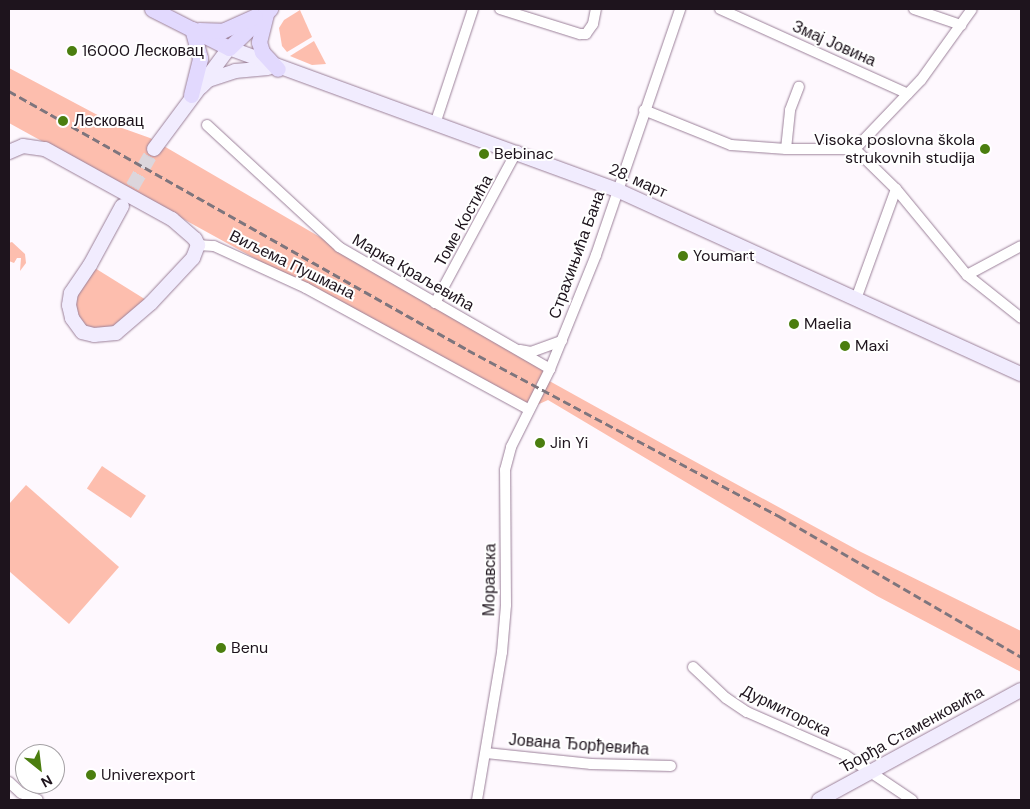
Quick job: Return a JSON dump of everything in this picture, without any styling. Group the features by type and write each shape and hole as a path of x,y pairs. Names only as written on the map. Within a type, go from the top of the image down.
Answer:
{"main road":[{"path":"152,9 228,48"},
{"path":"192,29 222,30 269,10"},
{"path":"154,149 228,48 269,10"},
{"path":"269,10 259,42 262,52 278,68"},
{"path":"191,96 200,58 192,29"},
{"name":"28. март","path":"228,48 278,68 435,124 517,151 617,190 1021,374"},
{"path":"191,96 208,80 235,71 278,68"},
{"path":"9,152 32,145 45,149 185,228 198,245 194,258 176,278 116,333 106,337 82,332 72,318 70,294 90,265 122,206"},
{"name":"Ђорђа Стаменковића","path":"819,800 1021,690"}],"street":[{"path":"435,124 473,9"},
{"path":"503,9 580,34 586,34 593,24 596,9"},
{"name":"Страхињића Бана","path":"550,369 617,190 680,9"},
{"name":"Змај Јовина","path":"720,9 908,94"},
{"path":"914,9 961,25"},
{"path":"855,149 908,94 972,9"},
{"path":"786,149 790,110 799,87"},
{"path":"644,110 731,145 786,149 855,149 896,189 968,275 1021,318"},
{"name":"Марка Краљевића","path":"207,124 339,247 550,369"},
{"name":"Томе Костића","path":"435,303 517,151"},
{"path":"856,299 896,189"},
{"name":"Виљема Пушмана","path":"198,245 214,246 306,288 528,409"},
{"path":"968,275 1021,246"},
{"path":"518,350 531,352 562,341"},
{"name":"Моравска","path":"478,800 505,615 506,470 511,447 528,409 550,369"},
{"name":"Дурмиторска","path":"693,667 726,698 747,712 845,755 912,800"},
{"name":"Јована Ђорђевића","path":"486,753 591,764 671,766"},
{"path":"9,782 21,793 38,800"}],"shaded area":[{"path":"300,10 312,37 287,52 282,46 279,28 284,20"},
{"path":"314,41 326,64 312,65 290,56"},
{"path":"9,68 122,128 150,138 548,370 544,378 861,552 1021,631 1021,672 877,596 548,400 528,409 9,123"},
{"path":"12,242 25,254 26,263 20,271 21,258 17,258 14,263 9,261 9,243"},
{"path":"90,265 151,303 128,324 82,332 71,293"},
{"path":"102,466 146,496 131,518 87,488"},
{"path":"26,485 119,567 69,624 9,571 9,504"}],"tunnel":[{"path":"122,205 154,149"}],"railway":[{"path":"9,91 468,350 779,516 1021,657"}],"place":[{"name":"16000 Лесковац","path":"72,51"},
{"name":"Лесковац","path":"63,121"},
{"name":"Visoka poslovna škola strukovnih studija","path":"985,149"},
{"name":"Bebinac","path":"484,154"},
{"name":"Youmart","path":"683,256"},
{"name":"Maelia","path":"794,324"},
{"name":"Maxi","path":"845,346"},
{"name":"Jin Yi","path":"540,443"},
{"name":"Benu","path":"221,648"},
{"name":"Univerexport","path":"91,775"}]}
